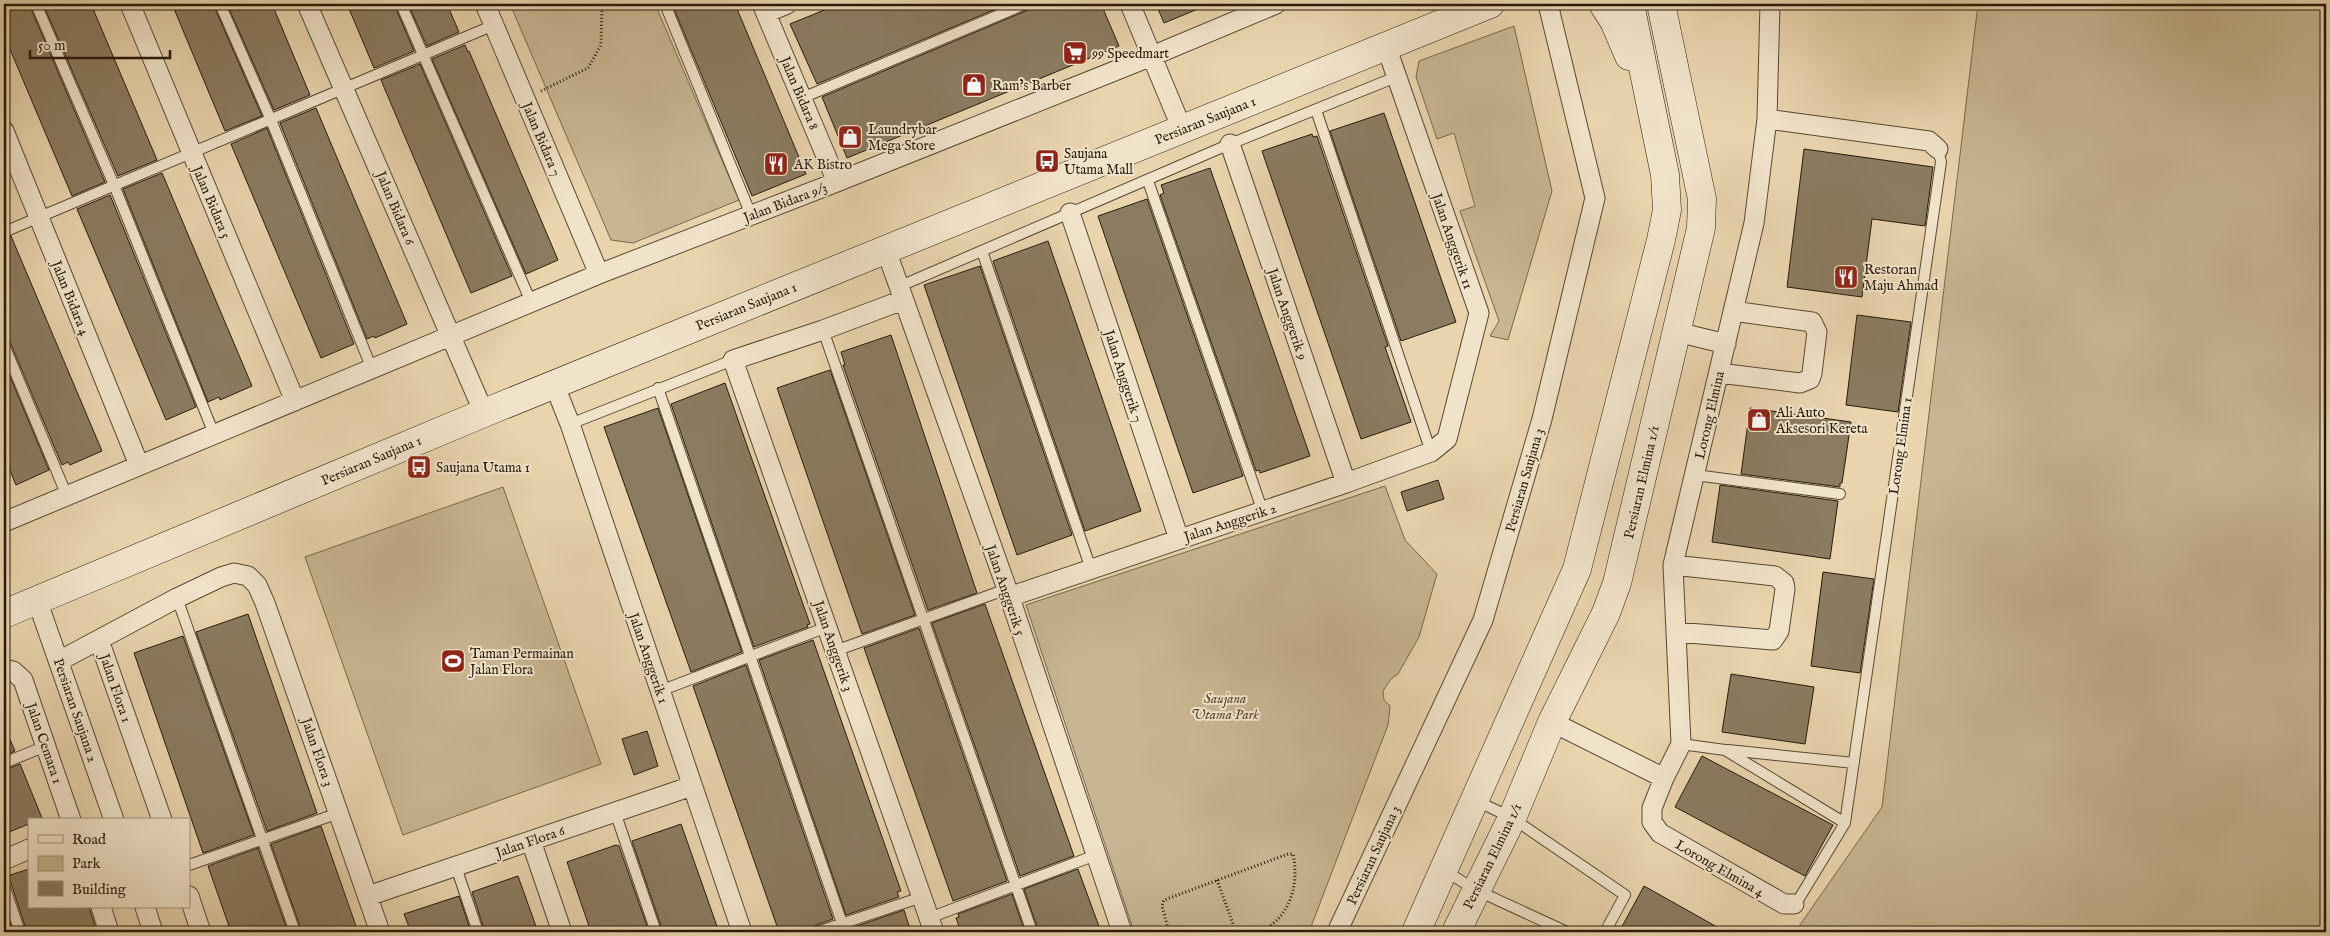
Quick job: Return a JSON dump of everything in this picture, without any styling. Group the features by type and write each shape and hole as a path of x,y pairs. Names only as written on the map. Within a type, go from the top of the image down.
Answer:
{"main road":[{"name":"Persiaran Saujana 1","path":"4,614 554,384 1490,4"},
{"path":"1604,4 1614,21 1654,112"},
{"path":"1416,932 1577,570 1661,240 1667,210 1665,175 1654,112 1630,4"},
{"name":"Persiaran Elmina 1/1","path":"1456,932 1512,818 1552,722 1606,612 1617,583 1701,228 1702,199 1661,4"},
{"path":"1674,64 1676,26 1680,4"}],"street":[{"name":"Jalan Bidara 5","path":"130,4 295,401"},
{"name":"Jalan Bidara 6","path":"307,4 484,413"},
{"name":"Jalan Bidara 7","path":"485,4 599,274"},
{"path":"764,8 787,4"},
{"path":"1130,4 1182,129"},
{"name":"Jalan Bidara 9/3","path":"4,522 599,274 837,182 1152,56 1276,4"},
{"name":"Persiaran Saujana 3","path":"1337,932 1483,620 1542,419 1595,198 1548,4"},
{"name":"Lorong Elmina","path":"1652,822 1652,808 1681,744 1673,565 1754,223 1767,119 1770,4"},
{"name":"Jalan Bidara 8","path":"764,8 837,182"},
{"name":"Jalan Anggerik 11","path":"1386,46 1478,313 1447,439"},
{"name":"Lorong Elmina 1","path":"1767,119 1928,141 1938,149"},
{"name":"Jalan Bidara 4","path":"4,130 139,465"},
{"name":"Jalan Anggerik 9","path":"1230,144 1346,483"},
{"name":"Jalan Anggerik 7","path":"1070,213 1179,539"},
{"name":"Jalan Anggerik 5","path":"886,250 1008,593 1122,932"},
{"path":"733,360 823,330 900,293"},
{"path":"1719,373 1800,383 1810,379 1812,373 1817,332 1812,322 1733,311"},
{"path":"1677,332 1726,344"},
{"name":"Jalan Anggerik 3","path":"733,360 931,925"},
{"name":"Jalan Anggerik 1","path":"554,384 570,424 742,932"},
{"name":"Jalan Anggerik 2","path":"1008,593 1091,569 1346,483 1431,452 1447,439"},
{"path":"1673,565 1775,576 1784,583 1779,631 1772,640 1676,632"},
{"name":"Jalan Flora 1","path":"161,818 99,640 177,598 221,577 234,574 248,576"},
{"name":"Jalan Flora 3","path":"248,576 256,585 265,603 380,932"},
{"name":"Persiaran Saujana 2","path":"37,600 59,661 109,818"},
{"path":"59,661 99,640"},
{"name":"Jalan Cemara 1","path":"8,670 23,680 70,818"},
{"path":"1552,722 1664,778"},
{"name":"Jalan Flora 6","path":"368,896 692,786"},
{"name":"Lorong Elmina 4","path":"1652,822 1660,833 1784,904 1794,904"},
{"path":"532,841 562,932"},
{"path":"4,860 28,849"},
{"path":"190,899 201,932"},
{"path":"101,908 110,932"},
{"path":"145,908 153,932"}],"lane":[{"path":"36,4 114,185 214,434"},
{"path":"220,4 271,120 372,368"},
{"path":"401,4 531,302"},
{"path":"664,4 751,215"},
{"path":"802,98 1026,4"},
{"path":"4,232 494,25"},
{"path":"900,293 982,251 1230,144 1396,77"},
{"path":"1316,110 1431,452"},
{"name":"Lorong Elmina 1","path":"1794,904 1800,898 1845,823 1941,162 1938,149"},
{"path":"1148,181 1263,512"},
{"path":"982,251 1091,569"},
{"path":"823,330 1032,932"},
{"path":"4,345 67,496"},
{"path":"570,424 733,360"},
{"path":"658,388 844,928"},
{"path":"1695,475 1840,494"},
{"path":"835,650 924,619 1008,593"},
{"path":"177,598 295,932"},
{"path":"660,691 827,627"},
{"path":"1681,744 1854,763"},
{"path":"4,763 46,746"},
{"path":"1724,750 1845,823"},
{"path":"1474,800 1512,818 1625,895 1606,932"},
{"path":"615,812 656,932"},
{"path":"190,865 339,813"},
{"path":"931,925 1016,886 1096,855"},
{"path":"456,866 478,932"},
{"path":"1443,870 1476,890 1567,932"},
{"path":"4,885 20,932"},
{"path":"817,932 844,928 922,897"}],"path":[{"path":"525,99 588,68 601,45 602,4"},
{"path":"1169,932 1162,906 1164,900 1288,854 1293,854 1296,868 1293,892 1272,927 1259,932"},
{"path":"1217,880 1236,932"}],"green space":[{"path":"510,4 655,4 739,200 633,243 611,240"},
{"path":"1978,4 2326,4 2326,932 1795,932 1882,807"},
{"path":"1514,26 1552,191 1508,340 1490,336 1499,321 1460,211 1475,206 1454,133 1437,139 1416,77 1419,61"},
{"name":"Saujana Utama Park","path":"1385,486 1405,540 1437,574 1419,637 1398,674 1391,679 1383,691 1384,700 1390,706 1388,725 1309,932 1134,932 1026,605"},
{"name":"Taman Permainan Jalan Flora","path":"503,487 601,764 403,835 305,557"}],"building":[{"path":"4,4 29,4 105,182 72,196 4,35"},
{"path":"43,4 91,4 157,160 118,176"},
{"path":"172,4 213,4 262,116 225,131"},
{"path":"227,4 272,4 310,95 274,110"},
{"path":"347,4 394,4 414,51 374,68"},
{"path":"408,4 447,4 459,32 427,46"},
{"path":"672,4 735,4 806,174 752,196"},
{"path":"839,4 1008,4 817,84 790,24"},
{"path":"1032,4 1101,4 1119,46 847,158 822,97 1028,10"},
{"path":"1156,4 1210,4 1164,23"},
{"path":"465,45 558,260 526,274 432,59"},
{"path":"420,64 512,276 471,293 381,80"},
{"path":"316,108 407,324 375,338 374,336 367,339 280,123"},
{"path":"1384,113 1456,322 1401,341 1330,131"},
{"path":"267,128 354,344 321,358 231,144"},
{"path":"1312,134 1313,137 1317,136 1388,346 1385,347 1411,422 1361,439 1262,151"},
{"path":"1804,149 1933,167 1925,226 1872,219 1862,297 1787,287"},
{"path":"1210,168 1310,456 1260,473 1259,470 1256,471 1160,195 1164,193 1161,185"},
{"path":"162,173 252,386 220,400 219,397 208,402 123,189"},
{"path":"110,195 196,407 166,420 77,209"},
{"path":"1147,199 1243,476 1193,493 1098,216"},
{"path":"11,236 102,451 70,465 68,462 62,465 10,342 4,338 4,239"},
{"path":"1048,241 1141,511 1085,531 993,261"},
{"path":"980,266 1072,535 1017,555 924,285"},
{"path":"1857,315 1911,322 1898,412 1846,405"},
{"path":"891,335 977,593 928,610 843,365 845,365 841,352"},
{"path":"4,362 49,470 16,485 4,456"},
{"path":"830,370 915,615 862,634 777,388"},
{"path":"725,383 810,624 807,625 808,627 754,647 671,404"},
{"path":"658,408 742,652 691,672 604,427"},
{"path":"1750,408 1851,422 1840,487 1741,474"},
{"path":"1438,480 1444,499 1407,511 1401,492"},
{"path":"1720,485 1838,501 1830,559 1712,542"},
{"path":"1823,572 1874,579 1860,673 1811,666"},
{"path":"985,604 1074,856 1020,876 932,623"},
{"path":"248,614 317,813 267,831 196,632"},
{"path":"919,628 1007,881 953,901 864,648"},
{"path":"183,636 254,835 203,853 134,653"},
{"path":"813,640 901,891 897,892 899,897 846,915 759,660"},
{"path":"746,665 833,919 814,926 810,932 779,932 693,686"},
{"path":"1731,674 1814,687 1805,744 1722,732"},
{"path":"4,726 15,751 4,756"},
{"path":"647,731 658,766 634,775 622,739"},
{"path":"1702,756 1833,825 1805,876 1675,807"},
{"path":"20,764 42,818 28,818 28,824 4,834 4,770"},
{"path":"681,824 719,932 663,932 632,841"},
{"path":"321,826 358,932 302,932 271,844"},
{"path":"616,845 619,846 649,932 591,932 567,862"},
{"path":"258,848 288,932 231,932 208,866"},
{"path":"28,869 28,908 89,908 97,932 27,932 11,883 4,877"},
{"path":"1078,869 1101,932 1039,932 1024,889"},
{"path":"518,876 538,932 485,932 472,892"},
{"path":"1644,886 1726,932 1619,932"},
{"path":"1012,894 1025,932 961,932 956,918 959,917 958,914"},
{"path":"459,896 471,932 411,932 404,914"},
{"path":"4,906 13,932 4,932"},
{"path":"904,910 911,932 852,932 851,928"}],"place":[{"name":"99 Speedmart","path":"1075,53"},
{"name":"Ram’s Barber","path":"974,85"},
{"name":"Laundrybar Mega Store","path":"850,137"},
{"name":"Saujana Utama Mall","path":"1047,161"},
{"name":"AK Bistro","path":"776,164"},
{"name":"Restoran Maju Ahmad","path":"1846,277"},
{"name":"Ali Auto Aksesori Kereta","path":"1759,420"},
{"name":"Saujana Utama 1","path":"419,467"},
{"name":"Taman Permainan Jalan Flora","path":"453,661"}]}
